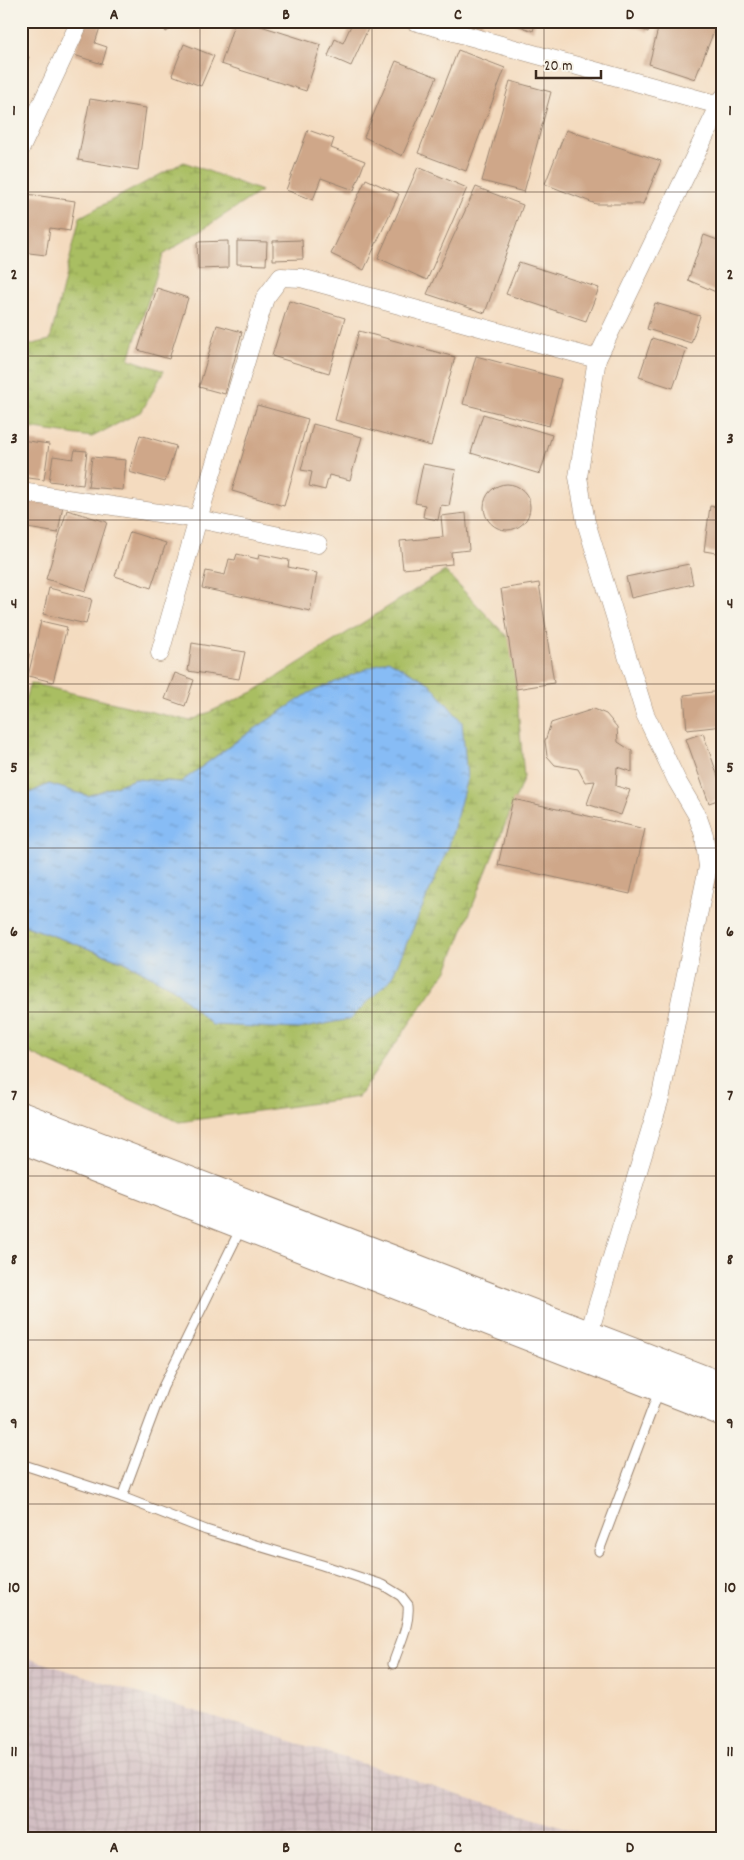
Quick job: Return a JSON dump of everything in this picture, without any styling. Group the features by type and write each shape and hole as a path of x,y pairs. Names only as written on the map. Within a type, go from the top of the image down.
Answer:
{"main road":[{"path":"21,1115 723,1386"},
{"path":"21,1140 723,1413"}],"street":[{"path":"21,148 80,21"},
{"path":"414,21 721,101 597,359 578,477 586,522 645,714 677,781 696,815 704,835 708,867 661,1095 589,1333"},
{"path":"160,653 198,519 266,298 281,277 301,278 597,359"},
{"path":"21,492 198,519 318,544"}],"lane":[{"path":"122,1497 163,1387 242,1226"},
{"path":"599,1551 660,1388"},
{"path":"21,1464 122,1497 206,1530 383,1585 395,1592 408,1605 409,1612 393,1664"}],"shaded area":[{"path":"21,1656 602,1839 21,1839"}],"green space":[{"path":"184,162 261,191 163,255 129,359 164,371 142,411 92,437 21,427 21,347 50,340 80,217"},
{"path":"445,571 512,642 524,777 447,970 358,1097 179,1122 21,1049 21,924 125,962 174,989 212,1025 241,738 181,782 135,779 88,796 49,784 21,797 21,713 30,683 190,721 253,692"}],"water":[{"path":"388,660 429,683 462,722 467,778 449,846 391,979 350,1019 299,1029 212,1025 174,989 125,962 21,924 21,797 49,784 88,796 135,779 181,782 241,738 309,693"}],"building":[{"path":"85,21 102,21 95,43 107,47 102,64 74,55"},
{"path":"160,21 184,21 166,32"},
{"path":"235,21 245,21 321,45 306,91 221,64"},
{"path":"353,21 371,22 351,66 328,56 335,39 343,43"},
{"path":"466,21 483,21 481,26"},
{"path":"506,21 536,21 533,31"},
{"path":"619,21 652,21 648,32"},
{"path":"660,21 718,21 695,79 649,64"},
{"path":"184,44 214,56 201,86 172,75"},
{"path":"458,50 505,68 466,171 418,153"},
{"path":"21,53 29,57 21,74"},
{"path":"396,61 437,77 402,156 364,137"},
{"path":"510,81 551,92 524,192 482,181"},
{"path":"90,99 146,108 138,170 78,160"},
{"path":"308,130 334,139 331,148 365,161 354,190 321,178 313,200 286,190"},
{"path":"566,130 661,161 643,204 596,204 545,184"},
{"path":"418,167 467,188 427,280 378,258"},
{"path":"366,179 399,194 364,270 331,254"},
{"path":"476,187 523,205 485,313 427,294"},
{"path":"27,194 75,201 70,231 50,228 46,255 21,252 21,234"},
{"path":"704,235 723,242 723,295 688,280"},
{"path":"302,240 303,259 273,260 273,241"},
{"path":"228,241 228,268 198,269 197,242"},
{"path":"237,241 267,242 266,265 237,264"},
{"path":"519,262 599,288 586,321 506,294"},
{"path":"157,288 188,298 169,359 138,350"},
{"path":"289,301 345,318 329,373 272,356"},
{"path":"655,303 700,316 691,343 647,329"},
{"path":"217,325 242,332 225,394 199,387"},
{"path":"359,331 455,357 431,446 335,420"},
{"path":"652,338 687,349 673,388 639,377"},
{"path":"476,356 561,379 549,426 463,404"},
{"path":"257,405 308,419 284,506 232,491"},
{"path":"483,414 552,435 540,474 471,453"},
{"path":"313,424 362,437 350,480 329,475 325,490 309,486 312,472 301,470"},
{"path":"140,435 176,446 165,482 129,472"},
{"path":"21,440 49,444 44,480 21,477"},
{"path":"75,450 87,451 83,485 49,481 53,456 73,459"},
{"path":"92,457 126,460 123,490 88,487"},
{"path":"423,464 456,470 449,506 441,505 438,520 423,517 425,505 415,503"},
{"path":"512,484 516,485 526,494 529,498 529,516 520,526 512,530 502,530 494,526 485,516 484,502 488,494 498,485"},
{"path":"21,498 63,505 58,533 21,527"},
{"path":"710,506 723,508 723,554 704,551"},
{"path":"67,510 107,522 86,591 46,579"},
{"path":"466,513 469,550 451,552 452,564 403,569 400,541 443,537 441,516"},
{"path":"130,532 166,543 151,588 115,576"},
{"path":"237,554 258,559 259,554 289,560 288,567 317,573 310,611 202,588 206,571 225,575 229,559 235,560"},
{"path":"689,564 693,584 631,598 626,577"},
{"path":"539,583 554,683 516,689 501,589"},
{"path":"49,588 92,599 86,624 43,614"},
{"path":"41,621 67,627 53,682 28,676"},
{"path":"192,643 245,652 239,679 188,671"},
{"path":"21,651 29,654 23,673 21,673"},
{"path":"175,673 194,680 185,706 165,699"},
{"path":"723,691 723,726 687,730 684,695"},
{"path":"594,709 606,714 617,727 618,742 632,751 632,772 617,767 616,786 630,790 621,815 587,804 595,781 585,782 578,769 555,765 547,756 545,741 551,723"},
{"path":"703,733 723,791 723,798 709,803 686,739"},
{"path":"513,799 645,829 630,894 498,865"},
{"path":"723,832 723,889 711,887"}]}
